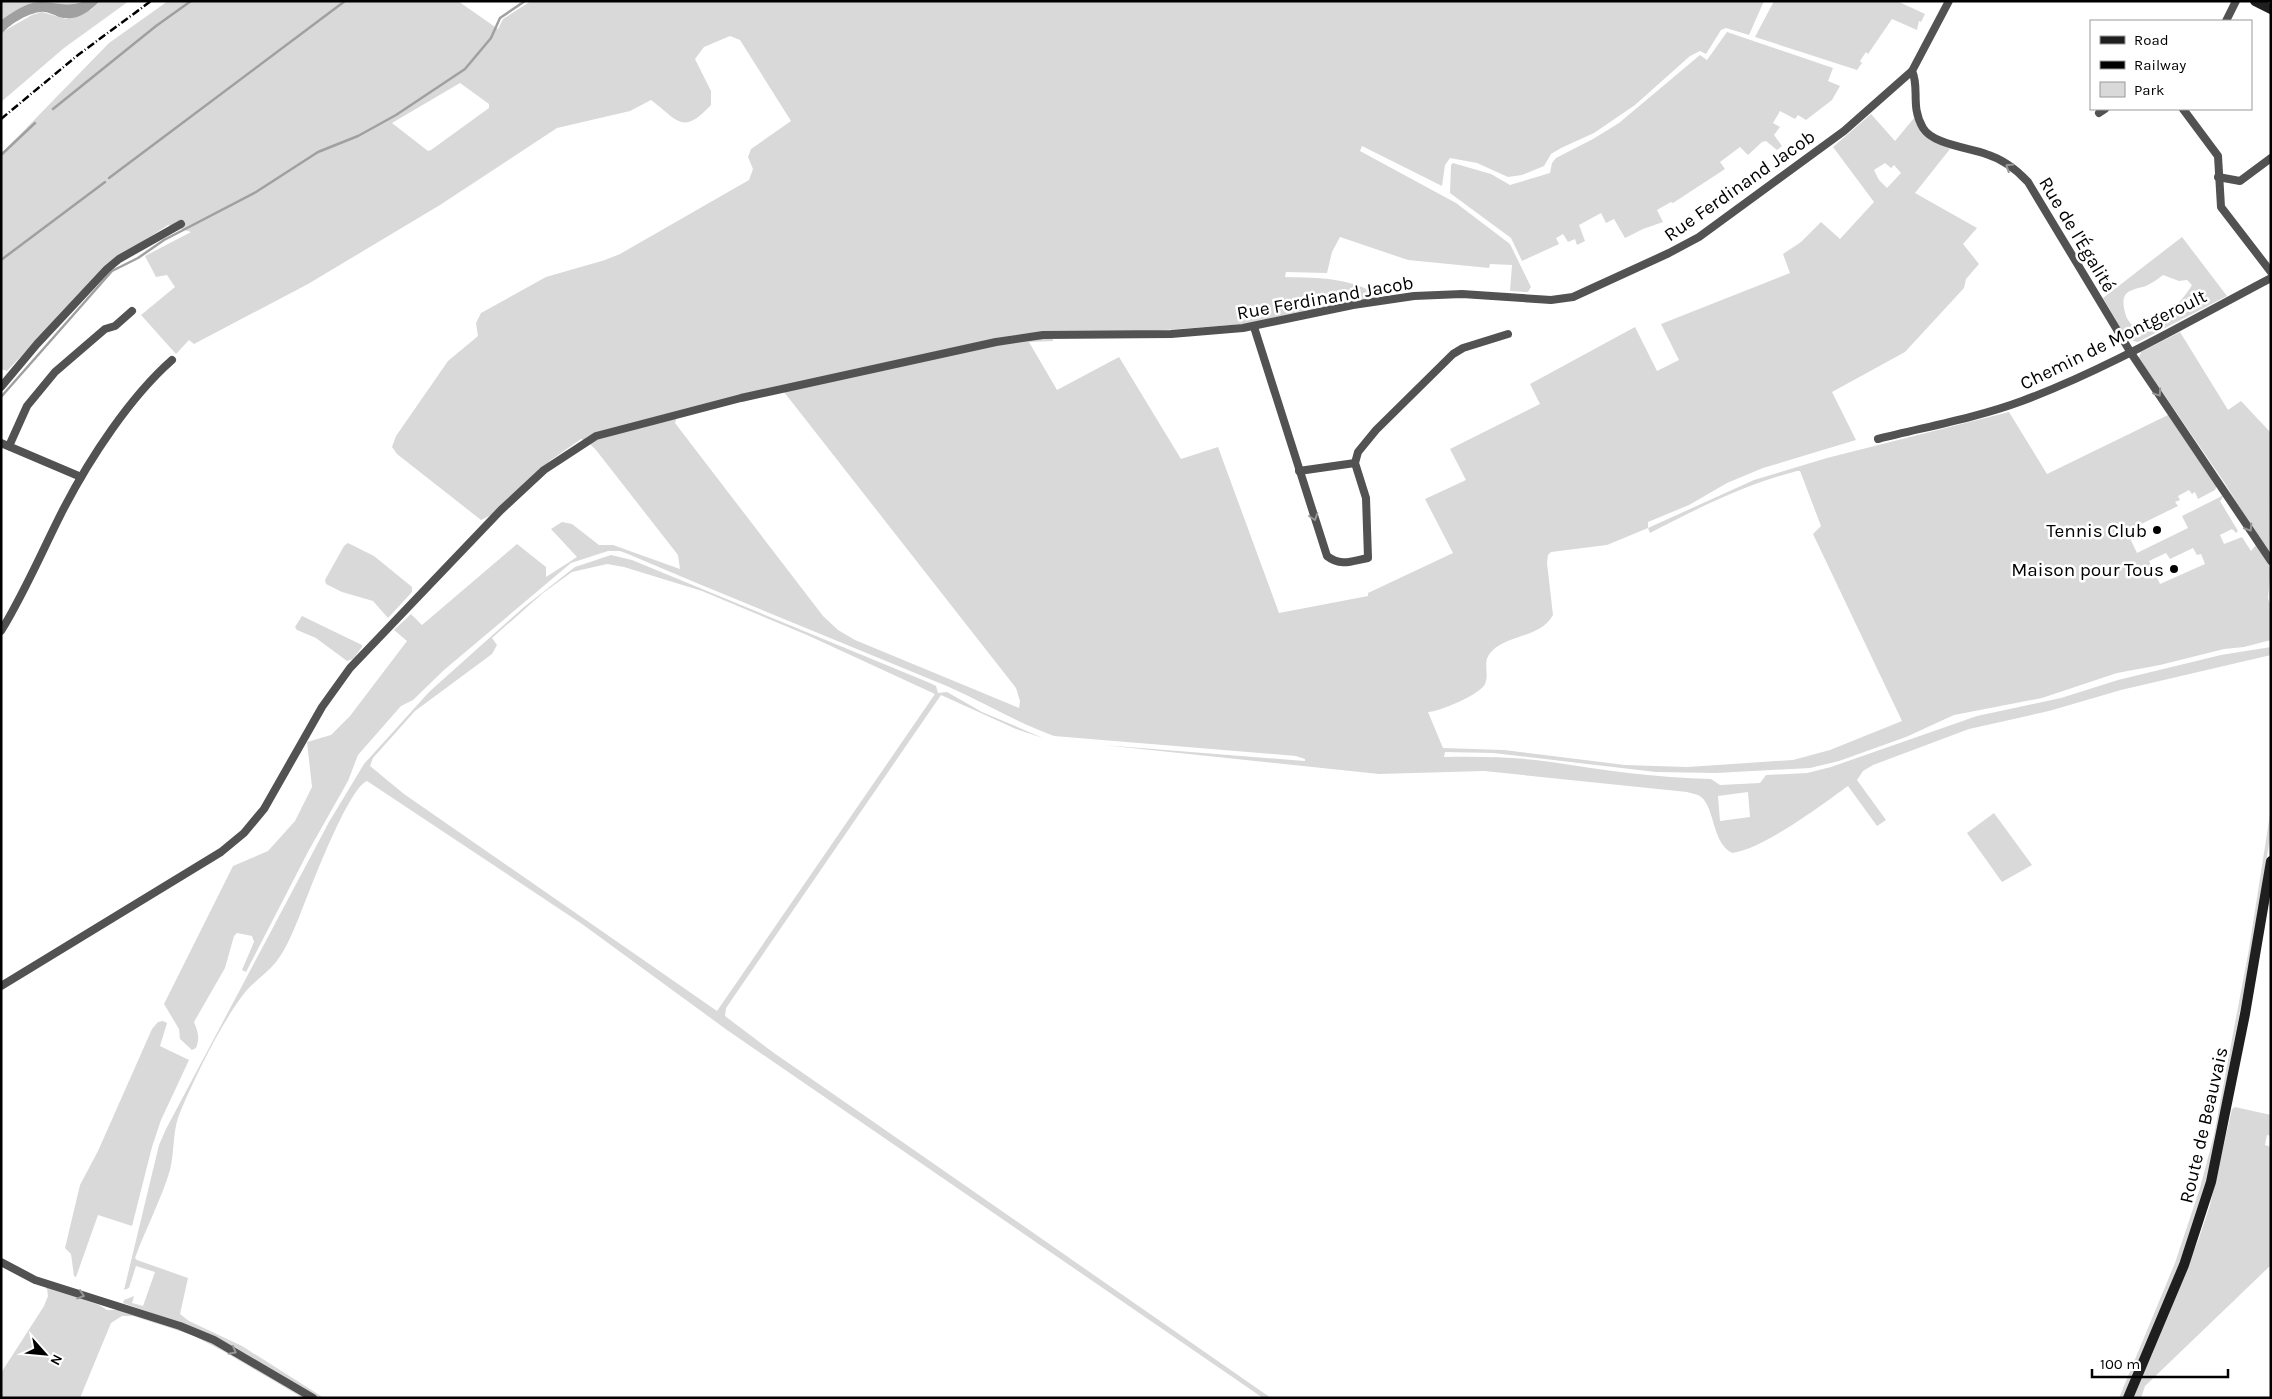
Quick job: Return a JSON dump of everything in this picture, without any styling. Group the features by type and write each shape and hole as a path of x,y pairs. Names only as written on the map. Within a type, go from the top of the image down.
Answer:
{"main road":[{"path":"2255,1 2271,9"},
{"name":"Route de Beauvais","path":"2128,1398 2184,1265 2211,1182 2246,1014 2271,861"}],"street":[{"name":"Rue Ferdinand Jacob","path":"1,986 221,852 244,833 264,809 322,706 350,668 501,510 544,470 596,436 741,398 996,342 1043,335 1171,334 1254,326 1352,305 1414,296 1462,294 1551,300 1573,297 1669,253 1699,237 1844,131 1912,71 1949,1"},
{"path":"2226,20 2236,1"},
{"name":"Rue de l'Égalité","path":"1912,71 1916,114 1924,130 1934,137 1996,158 2015,170 2028,182 2131,353 2271,561"},
{"path":"2184,110 2218,156 2220,207 2271,272"},
{"path":"2218,177 2240,181 2271,158"},
{"path":"1,387 37,344 107,269 119,259 181,224"},
{"name":"Chemin de Montgeroult","path":"1878,439 2020,402 2054,389 2131,353 2271,278"},
{"path":"81,477 5,445 27,406 55,372 105,329 115,326 132,311"},
{"path":"1254,326 1298,471 1327,556 1334,562 1344,564 1368,558 1366,498 1355,463 1358,452 1376,430 1453,354 1463,348 1508,334"},
{"path":"1,631 81,477 142,391 172,360"},
{"path":"1298,471 1355,463"},
{"path":"1,1262 35,1280 180,1326 214,1340 313,1398"}],"green space":[{"path":"1,1 84,1 73,5 33,3 1,20"},
{"path":"100,1 129,1 64,48 1,102 1,35 4,31 32,15 42,12 66,19 91,10"},
{"path":"168,1 458,1 498,29 503,19 531,1 1764,1 1749,35 1726,28 1721,30 1706,54 1700,51 1690,56 1635,105 1594,133 1551,154 1544,166 1522,175 1508,177 1477,163 1450,158 1445,165 1442,186 1362,146 1360,151 1456,203 1510,244 1531,287 1528,292 1510,291 1512,265 1490,264 1489,268 1408,260 1340,237 1332,252 1327,273 1286,272 1285,277 1323,278 1347,282 1369,290 1380,297 1244,324 1153,331 1051,331 1053,341 1029,342 1057,390 1119,357 1181,459 1218,447 1279,613 1368,596 1368,593 1453,553 1425,499 1466,480 1450,449 1540,404 1530,384 1635,327 1657,371 1679,360 1661,324 1790,273 1783,254 1801,242 1821,222 1840,239 1874,202 1833,147 1871,114 1895,141 1914,118 1922,134 1950,149 1915,193 1977,228 1963,244 1979,264 1966,279 1964,288 1905,352 1832,392 1856,440 1763,468 1727,483 1689,505 1648,522 1648,528 1754,480 1827,458 2009,412 2047,474 2168,415 2217,486 2215,490 2198,499 2195,492 2192,494 2189,490 2178,496 2180,500 2175,502 2178,506 2127,532 2137,553 2188,528 2182,516 2224,495 2220,501 2238,531 2236,533 2232,529 2220,535 2224,544 2242,537 2251,551 2256,545 2271,567 2268,598 2271,608 2271,640 2117,673 2042,698 1954,715 1906,737 1839,761 1810,768 1716,773 1656,772 1493,753 1445,752 1444,757 1498,757 1538,760 1611,771 1711,779 1720,785 1760,783 1766,775 1807,773 1831,767 1977,716 2061,698 2118,680 2221,655 2271,647 2271,655 2121,690 2049,711 1969,729 1873,765 1863,771 1857,780 1886,820 1877,826 1848,786 1776,835 1745,850 1732,853 1720,840 1704,800 1698,795 1687,792 1484,771 1379,774 1103,745 1305,761 1305,759 1296,756 1054,736 952,688 628,554 620,551 608,551 571,563 444,670 413,700 401,706 358,755 348,781 309,850 246,972 242,970 254,942 252,936 237,933 234,936 225,968 194,1022 198,1038 196,1048 192,1050 180,1039 179,1029 164,1004 233,866 268,851 295,821 312,787 307,742 331,735 350,716 407,641 394,630 411,614 422,625 517,544 546,567 546,577 577,557 551,529 562,522 572,524 599,545 613,545 680,569 678,555 596,450 589,443 581,439 551,460 491,515 481,520 397,454 392,447 396,436 448,361 478,336 476,323 481,313 546,277 620,254 749,180 753,169 748,157 751,149 791,121 740,40 730,36 704,47 695,59 711,91 711,105 693,120 680,122 651,100 630,111 557,128 440,205 308,284 194,344 189,340 176,354 141,315 175,287 167,275 156,277 145,256 191,232 168,225 111,262 7,371 1,369 1,150 3,152 109,43","holes":["460,83 489,104 489,108 428,151 392,123","1885,163 1891,168 1894,165 1901,173 1887,188 1879,180 1874,170","782,385 784,392 1016,688 1020,701 1019,708 855,640 838,630 823,616 675,423 677,417 694,407","1800,471 1821,526 1813,534 1902,721 1830,750 1793,760 1687,767 1625,765 1504,750 1443,748 1428,712 1459,702 1476,693 1485,684 1487,675 1486,663 1492,651 1507,641 1540,628 1553,615 1547,563 1548,555 1551,552 1607,545 1648,528 1650,533 1740,490","2193,548 2197,555 2201,554 2205,564 2160,584 2149,561 2166,553 2170,559","1748,792 1750,817 1720,821 1718,796"]},
{"path":"1774,1 1897,1 1925,14 1921,22 1919,21 1917,30 1892,19 1868,54 1866,52 1857,70 1755,37"},
{"path":"1727,32 1833,68 1828,81 1840,86 1832,100 1806,120 1798,115 1795,119 1780,111 1773,123 1780,127 1774,135 1782,146 1777,150 1766,141 1762,142 1748,155 1740,147 1720,162 1725,169 1673,203 1671,202 1657,210 1663,222 1625,238 1614,219 1606,223 1601,213 1579,225 1585,241 1577,245 1575,239 1568,242 1563,234 1556,238 1559,244 1522,261 1511,238 1450,193 1451,165 1453,163 1491,174 1510,185 1550,173 1552,163 1556,158 1619,123 1700,55 1707,60"},
{"path":"2182,237 2227,296 2138,342 2128,340 2103,298","holes":["2163,275 2179,281 2187,280 2192,285 2181,300 2168,312 2153,322 2136,328 2129,322 2124,308 2126,294 2146,286"]},
{"path":"2180,332 2228,410 2241,401 2271,433 2269,554 2224,482 2139,358 2141,352"},
{"path":"348,543 374,556 412,587 412,592 388,618 373,601 342,592 326,584 325,580 344,546"},
{"path":"611,555 632,560 930,683 936,686 938,693 947,692 982,712 1043,738 1016,729 941,695 726,1008 725,1016 774,1053 1271,1398 1263,1398 727,1030 582,924 367,781 359,788 340,820 283,951 276,962 246,991 237,1003 202,1065 178,1117 170,1170 135,1258 188,1278 180,1314 189,1321 242,1346 324,1398 316,1398 175,1321 123,1303 124,1300 134,1296 132,1303 143,1306 155,1272 136,1266 129,1288 124,1290 159,1145 166,1129 329,822 364,764 429,692 524,607 575,567","holes":["607,564 624,567 702,591 807,635 935,694 717,1011 404,794 370,766 373,758 415,711 492,654 497,645 492,638 543,593 572,572"]},
{"path":"302,616 362,645 362,647 353,659 347,661 316,638 297,630 295,627"},
{"path":"2271,808 2271,832 2253,943 2207,1183 2175,1276 2124,1398 2119,1398 2175,1263 2200,1188 2214,1135 2249,949"},
{"path":"1994,813 2032,865 2002,882 1967,833"},
{"path":"163,1021 167,1023 160,1046 189,1060 161,1120 152,1147 132,1226 98,1215 76,1277 74,1276 71,1254 65,1248 80,1185 98,1151 152,1029 158,1022"},
{"path":"2235,1107 2271,1115 2271,1136 2267,1135 2265,1145 2271,1147 2271,1265 2145,1386 2141,1398 2133,1398 2198,1241 2210,1205 2232,1109"},
{"path":"48,1287 99,1305 107,1310 118,1310 163,1322 211,1342 308,1398 303,1398 192,1335 133,1316 122,1316 111,1323 80,1398 1,1398 1,1373 44,1306 48,1296 47,1289 45,1288"}],"shaded area":[{"path":"84,1 100,1 87,12 77,17 65,18 43,12 24,17 1,35 1,20 25,6 40,2 71,4"}],"waterway":[{"path":"53,109 156,26 191,1"},
{"path":"109,178 345,1"},
{"path":"1,397 112,271 138,258 164,240 256,192 318,152 358,136 396,115 465,69 491,38 500,18 525,1"},
{"path":"1,155 35,123"},
{"path":"1,260 105,182"}],"railway":[{"path":"1,119 78,55 151,1"}],"place":[{"name":"Tennis Club","path":"2157,530"},
{"name":"Maison pour Tous","path":"2174,569"}]}
